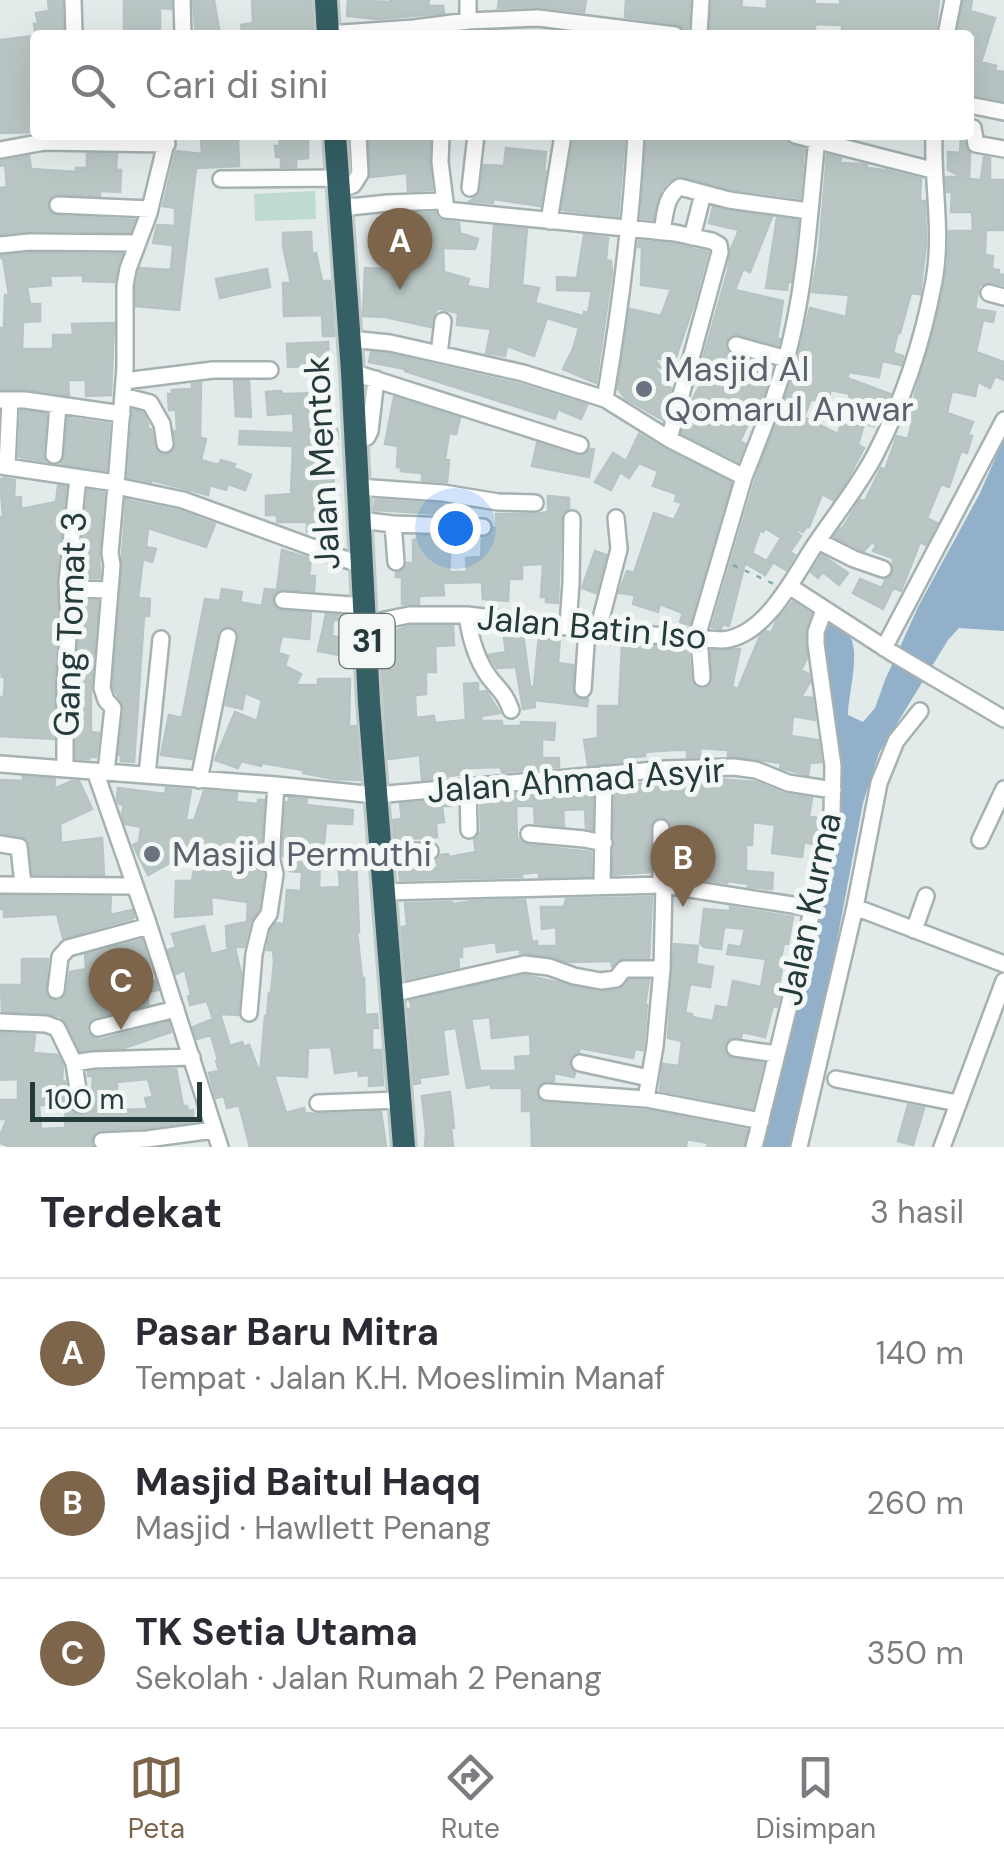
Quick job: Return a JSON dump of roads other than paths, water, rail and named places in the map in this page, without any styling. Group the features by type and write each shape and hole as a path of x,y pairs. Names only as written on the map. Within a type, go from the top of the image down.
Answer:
{"highway":[{"path":"326,0 328,30"},
{"name":"Jalan Mentok","path":"335,140 376,795 404,1147"}],"street":[{"path":"73,0 74,30"},
{"path":"182,0 182,30"},
{"path":"468,0 468,21"},
{"path":"699,30 701,0"},
{"path":"947,30 952,0"},
{"path":"385,30 538,18 635,30"},
{"path":"974,105 1004,112"},
{"path":"974,136 976,144 1004,149"},
{"path":"0,150 44,142 168,140 125,285 122,414 102,688 113,708 101,772 134,886 220,1147"},
{"path":"339,192 353,185 360,174 358,140"},
{"path":"440,140 444,206"},
{"path":"470,188 475,140"},
{"path":"549,221 561,140"},
{"path":"605,399 620,313 636,140"},
{"path":"702,678 696,637 744,478 787,359 809,211 827,140"},
{"path":"830,140 932,170"},
{"name":"Jalan Batin Iso","path":"282,600 365,615 468,615 722,640 736,639 752,630 787,588 874,456 916,354 935,276 938,244 934,140"},
{"path":"220,179 339,192 388,203 662,232 716,242 720,252 669,439"},
{"path":"662,232 666,206 680,187 728,200 809,211"},
{"path":"692,237 703,194"},
{"path":"58,206 150,209"},
{"path":"0,245 138,243"},
{"path":"439,354 443,320"},
{"path":"350,339 390,343 524,373 605,399 669,439 744,478"},
{"path":"736,345 787,359"},
{"path":"123,388 213,370 270,370"},
{"path":"352,372 580,444"},
{"path":"355,440 370,432 376,380"},
{"path":"123,388 150,403 162,424 165,444"},
{"path":"122,414 5,400 4,467 183,500 361,566"},
{"path":"54,455 58,405"},
{"path":"889,651 1004,420"},
{"name":"Gang Tomat 3","path":"65,769 67,582 78,478"},
{"path":"357,487 535,503"},
{"path":"568,626 572,518"},
{"path":"584,689 592,629 618,549 616,518"},
{"path":"359,520 483,527"},
{"path":"393,524 396,562"},
{"path":"818,541 883,569"},
{"path":"787,588 1004,719"},
{"path":"69,589 110,590"},
{"name":"Jalan Kurma","path":"754,1147 829,837 833,790 830,735 816,644 824,610"},
{"path":"468,615 480,663 504,692 511,710"},
{"path":"200,780 228,637"},
{"path":"147,776 160,639"},
{"path":"799,1147 855,907 878,782 896,740 920,710"},
{"name":"Jalan Ahmad Asyir","path":"0,764 376,795 666,769 747,768 788,783 833,790"},
{"path":"602,885 604,774"},
{"path":"250,1014 254,954 261,925 270,914 276,874 271,856 276,785"},
{"path":"468,786 470,830"},
{"path":"980,840 1004,789"},
{"path":"646,1099 662,969 661,828"},
{"path":"529,834 604,843"},
{"path":"0,844 19,847 23,885"},
{"path":"380,852 430,851"},
{"path":"0,885 134,886"},
{"path":"383,892 662,885 812,908"},
{"path":"914,930 926,896"},
{"path":"855,907 1004,964"},
{"path":"56,990 63,952 149,926"},
{"path":"392,994 524,964 611,980 624,969 662,969"},
{"path":"942,1147 1004,981"},
{"path":"98,1028 176,1010"},
{"path":"0,1022 52,1024 57,1028 74,1063 80,1104"},
{"path":"736,1048 776,1054"},
{"path":"74,1063 192,1056"},
{"path":"580,1063 650,1078"},
{"path":"836,1080 957,1103"},
{"path":"547,1092 646,1099 760,1121"},
{"path":"318,1103 400,1100"},
{"path":"102,1141 126,1144 214,1130"}],"water":[{"path":"1004,439 1004,631 959,628 879,753 863,803 794,1147 760,1147 835,817 821,639 826,621 846,631 852,641 854,661 848,715 863,722 875,708 918,607 979,495"}],"place":[{"name":"Pasar Baru Mitra","path":"400,290"},
{"name":"Masjid Al Qomarul Anwar","path":"644,389"},
{"name":"Masjid Permuthi","path":"152,854"},
{"name":"Masjid Baitul Haqq","path":"683,907"},
{"name":"TK Setia Utama","path":"121,1030"}]}
